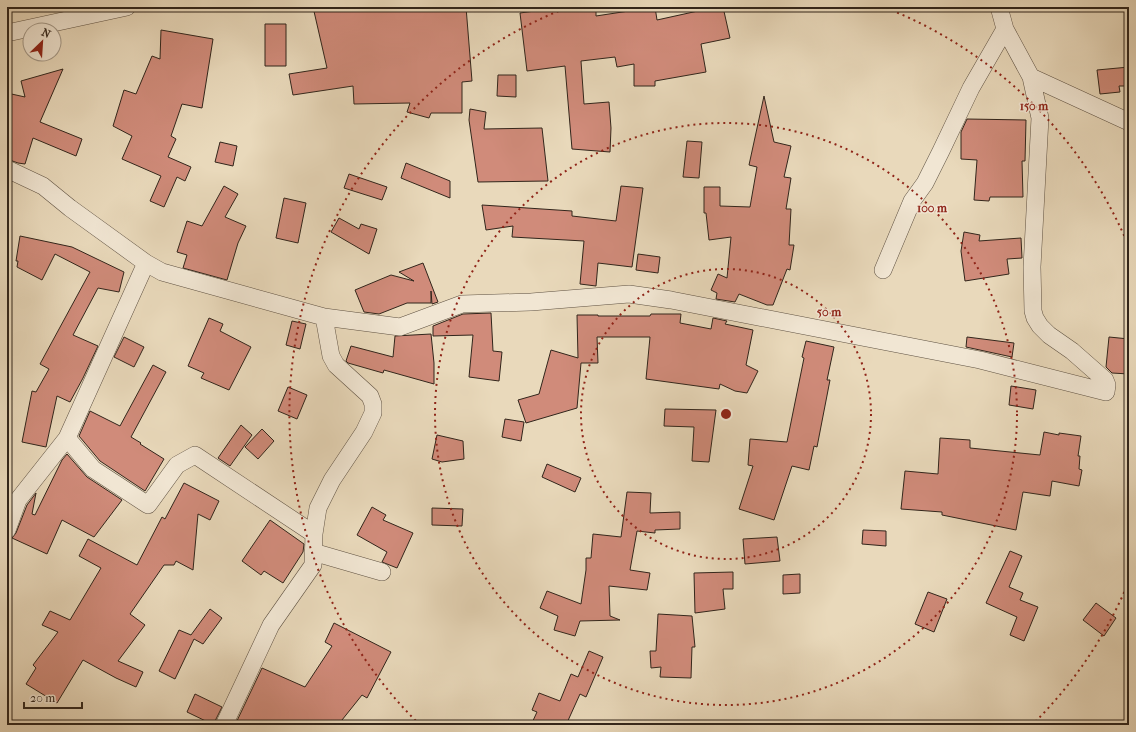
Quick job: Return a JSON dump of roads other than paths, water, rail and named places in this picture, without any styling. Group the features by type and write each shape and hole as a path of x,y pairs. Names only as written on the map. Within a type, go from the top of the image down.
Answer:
{"street":[{"path":"7,33 127,7"},
{"path":"7,170 43,186 70,208 146,263 162,272 324,317 400,328 462,304 531,302 629,294 671,300 972,359 1106,392 1107,386 1105,380 1072,351 1049,335 1035,318 1033,311 1032,267 1040,118 1032,77 1005,29 999,7"},
{"path":"883,270 912,201 925,183 971,88 1005,29"},
{"path":"1032,77 1129,122"},
{"path":"7,530 18,500 67,438 146,263"},
{"path":"224,725 271,625 312,565 314,534 318,508 332,480 364,432 373,413 373,404 370,396 336,365 331,356 324,317"},
{"path":"67,438 93,469 148,505 177,465 195,455 314,534"},
{"path":"313,552 382,572"}]}
